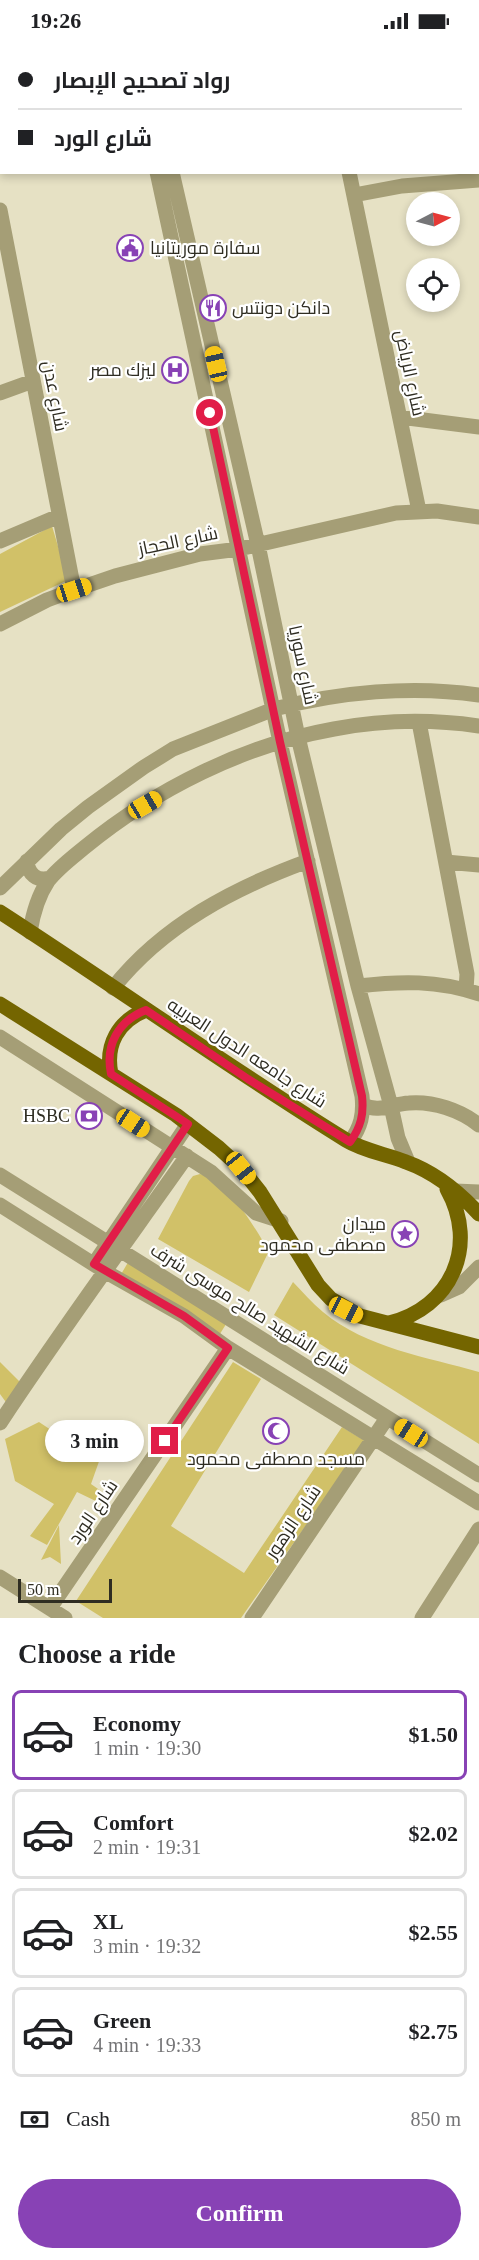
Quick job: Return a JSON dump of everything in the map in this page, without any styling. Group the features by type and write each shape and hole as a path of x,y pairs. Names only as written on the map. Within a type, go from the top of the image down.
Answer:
{"main road":[{"name":"شارع جامعه الدول العربيه","path":"0,912 248,1079 350,1142 408,1162 449,1186 479,1214"},
{"path":"0,1004 188,1124 241,1168 281,1221 318,1285 331,1299 360,1316 479,1347"},
{"path":"111,1074 109,1054 115,1035 128,1019 146,1010"},
{"path":"386,1324 407,1319 425,1309 441,1295 453,1278 460,1259 462,1239 460,1218 449,1186"}],"street":[{"name":"شارع سوريا","path":"158,174 178,231 258,545 298,737 358,986 398,1138 408,1162"},
{"name":"شارع سوريا","path":"172,174 178,231 239,549 280,742 363,1105 360,1125 350,1142"},
{"name":"شارع الرياض","path":"349,174 419,511"},
{"path":"354,195 402,186 479,180"},
{"name":"شارع عدن","path":"0,210 6,275 33,381 74,590"},
{"path":"0,393 33,381"},
{"path":"400,417 479,427"},
{"name":"شارع الحجاز","path":"0,624 47,600 74,590 158,564 200,554 239,549 396,513 419,511 454,513 479,518"},
{"path":"2,539 59,516"},
{"path":"0,888 88,807 173,749 274,709 291,705 368,693 435,691 479,695"},
{"path":"358,986 405,982 434,983 472,992 473,975 446,862 419,722"},
{"path":"30,932 37,902 50,878 96,839 153,800 224,763 280,742 359,725 419,722 479,726"},
{"path":"27,861 28,870 34,876 42,879 50,878"},
{"path":"113,988 150,948 187,920 226,895 308,861"},
{"path":"446,862 479,865"},
{"path":"0,1037 211,1172 256,1213 281,1221"},
{"path":"363,1105 377,1109 418,1103 444,1107 479,1125"},
{"path":"115,1247 172,1147 188,1124"},
{"path":"0,1423 100,1268 186,1156"},
{"name":"شارع الشهيد صالح موسى شرف","path":"0,1175 479,1475"},
{"path":"449,1186 479,1192"},
{"path":"0,1205 100,1268 184,1316 228,1348 479,1503"},
{"path":"441,1295 459,1287 479,1268"},
{"name":"شارع الورد","path":"50,1608 228,1348"},
{"name":"شارع الزهور","path":"252,1618 387,1418"},
{"path":"422,1618 479,1529"},
{"path":"0,1577 65,1618"}],"shaded area":[{"path":"52,526 68,580 0,612 0,554"},
{"path":"200,1174 211,1178 231,1195 269,1251 249,1292 158,1239 189,1181 193,1176"},
{"path":"130,1259 228,1321 218,1337 120,1276"},
{"path":"293,1282 323,1312 358,1334 398,1350 479,1372 479,1444 274,1315"},
{"path":"0,1362 22,1384 8,1405 0,1394"},
{"path":"233,1362 261,1379 171,1526 244,1573 342,1427 365,1441 241,1618 103,1618 76,1601"},
{"path":"39,1422 84,1452 88,1446 102,1453 91,1484 111,1498 106,1506 77,1492 47,1545 30,1536 54,1504 15,1481 5,1439"},
{"path":"59,1525 61,1564 50,1557 41,1560"}],"place":[{"name":"سفارة موريتانيا","path":"130,248"},
{"name":"دانكن دونتس","path":"213,308"},
{"name":"ليزك مصر","path":"175,370"},
{"name":"HSBC","path":"89,1116"},
{"name":"ميدان مصطفى محمود","path":"405,1234"},
{"name":"مسجد مصطفى محمود","path":"276,1431"}],"route":[{"path":"165,1441 228,1348 184,1316 94,1264 188,1124 111,1074 109,1054 115,1035 128,1019 146,1010 248,1079 350,1142 356,1134 363,1115 362,1096 280,742 210,413"}]}
